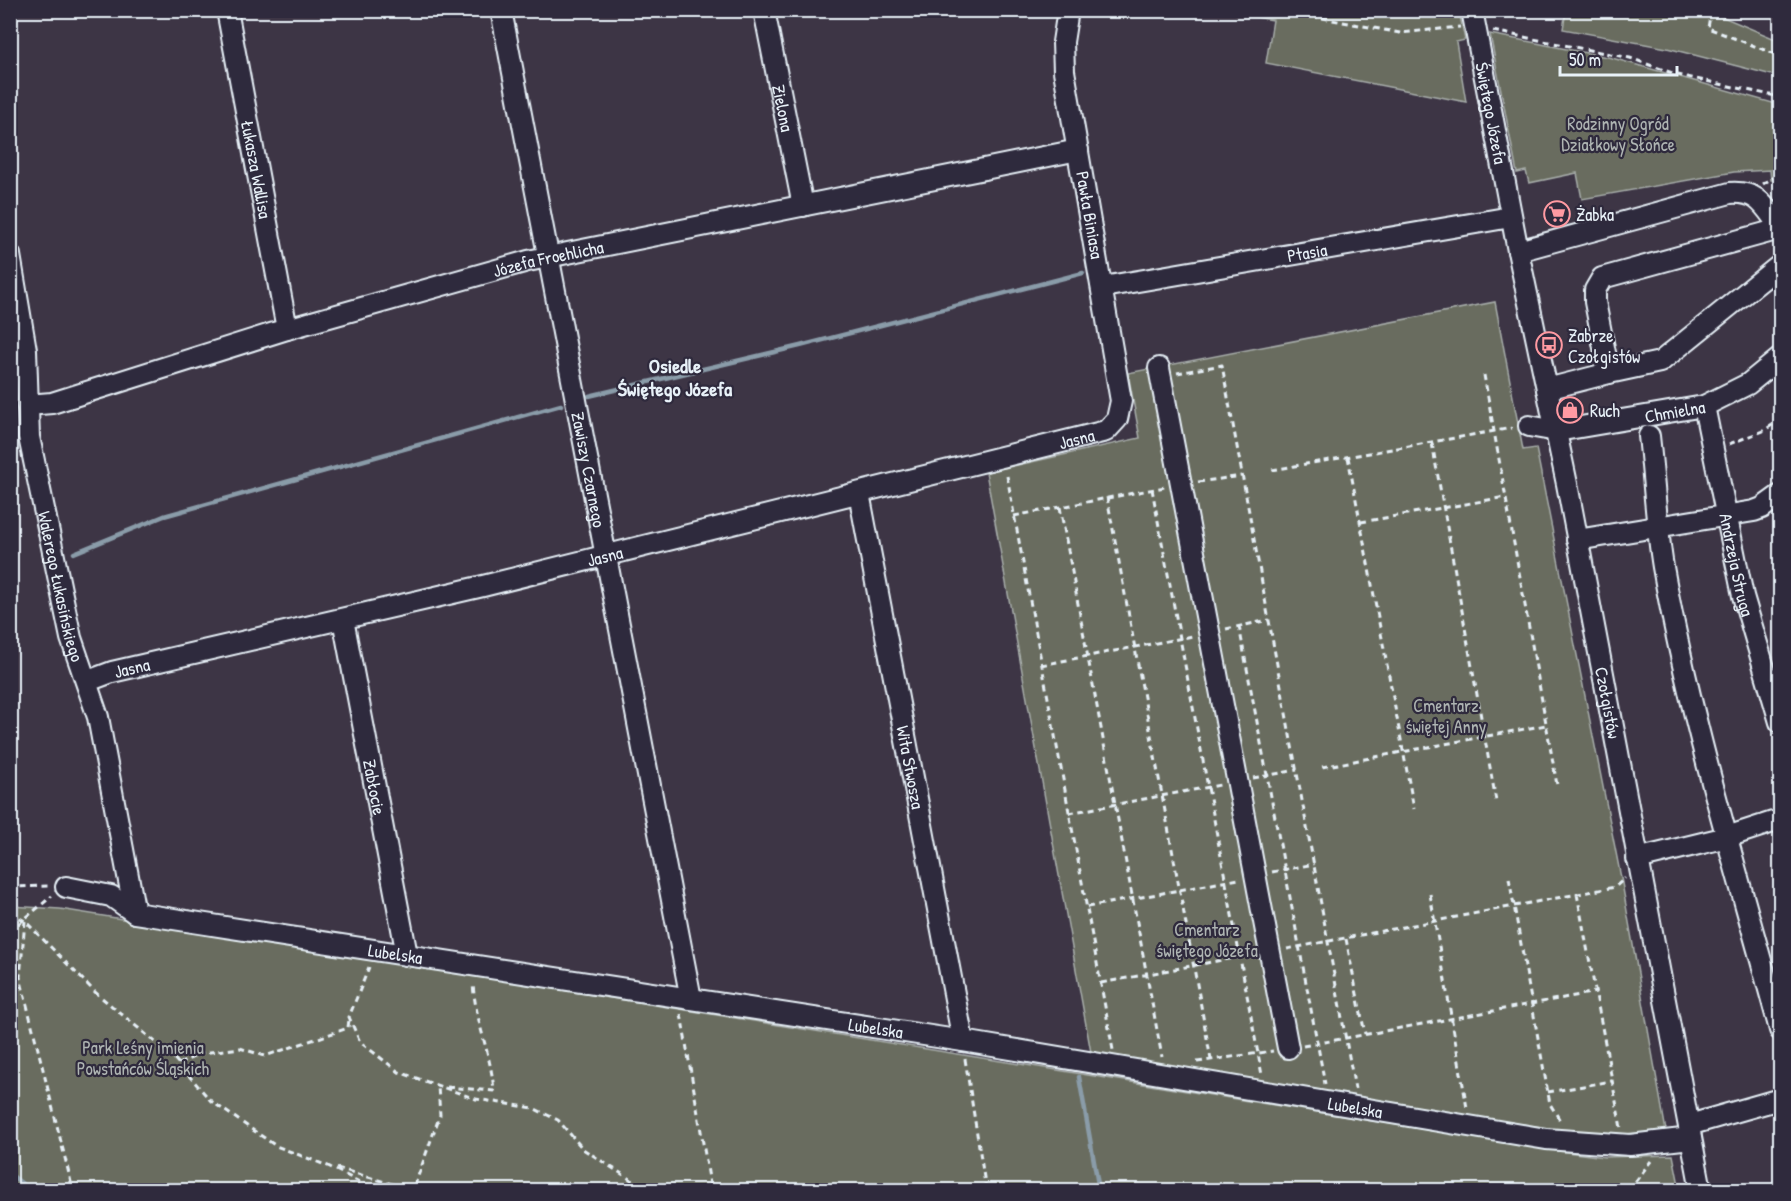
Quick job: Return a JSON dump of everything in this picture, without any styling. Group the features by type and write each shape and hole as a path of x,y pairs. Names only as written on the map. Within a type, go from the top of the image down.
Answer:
{"street":[{"name":"Łukasza Wallisa","path":"227,10 287,329"},
{"name":"Zawiszy Czarnego","path":"501,10 605,556 685,998"},
{"name":"Zielona","path":"764,10 803,206"},
{"name":"Pawła Biniasa","path":"1068,10 1063,58 1121,401 1117,418"},
{"name":"Świętego Józefa","path":"1474,19 1511,217"},
{"name":"Józefa Froehlicha","path":"27,405 52,403 287,329 549,256 1078,150"},
{"path":"1518,251 1730,193 1752,194 1760,200 1780,228 1602,278 1595,290 1595,302 1609,374"},
{"name":"Czołgistów","path":"1511,217 1557,431 1701,1191"},
{"name":"Ptasia","path":"1103,287 1511,217"},
{"name":"Walerego Łukasińskiego","path":"10,255 25,343 29,437 71,638 88,681 98,717 135,913"},
{"path":"1548,389 1660,362 1780,265"},
{"name":"Chmielna","path":"1529,426 1557,431 1704,406 1778,366"},
{"path":"1160,372 1288,1048"},
{"name":"Andrzeja Struga","path":"1704,406 1749,616 1780,722"},
{"name":"Jasna","path":"88,681 112,672 343,620 1097,435 1113,426 1117,418"},
{"path":"1649,436 1659,527 1675,629 1727,837 1780,1030"},
{"name":"Wita Stwosza","path":"859,493 963,1041"},
{"path":"1577,540 1726,516 1762,508 1780,495"},
{"name":"Zabłocie","path":"343,620 406,955"},
{"path":"1637,859 1727,837 1773,822"},
{"name":"Lubelska","path":"66,887 111,896 135,913 963,1041 1546,1139 1606,1145 1665,1142 1780,1099"}],"path":[{"path":"1281,10 1400,33 1474,19 1630,58 1678,75 1780,97"},
{"path":"1711,10 1708,28 1780,56"},
{"path":"1160,372 1222,365 1329,942 1355,1086 1354,1094"},
{"path":"1484,375 1496,432 1557,785"},
{"path":"1713,449 1763,431 1780,420"},
{"path":"1272,470 1496,432"},
{"path":"1432,443 1496,801"},
{"path":"1348,457 1414,809"},
{"path":"1006,476 1113,1052"},
{"path":"1014,516 1152,489 1263,1081"},
{"path":"1107,497 1211,1068"},
{"path":"1361,522 1506,497"},
{"path":"1060,507 1162,1063"},
{"path":"1041,664 1269,620"},
{"path":"1239,626 1326,1082 1324,1090"},
{"path":"1322,767 1546,725"},
{"path":"1068,813 1297,770"},
{"path":"1101,983 1577,894 1622,883 1637,859"},
{"path":"1088,908 1314,864"},
{"path":"1509,878 1550,1104 1563,1126 1552,1125"},
{"path":"10,887 66,887"},
{"path":"10,932 43,903 66,887"},
{"path":"1430,894 1468,1103 1467,1112"},
{"path":"1577,894 1622,1133"},
{"path":"10,913 25,921 96,993 179,1064 211,1101 276,1146 328,1166 412,1190 440,1115 438,1085"},
{"path":"25,921 20,977 72,1191"},
{"path":"1346,938 1365,1034"},
{"path":"179,1064 201,1053 240,1048 265,1056 348,1028 369,966 351,947"},
{"path":"438,1085 494,1091 491,1061 474,1010 473,982 453,963"},
{"path":"1191,1062 1211,1061 1318,1043 1596,992"},
{"path":"685,998 711,1191"},
{"path":"350,1017 360,1042 399,1072 476,1099 533,1108 558,1120 583,1149 633,1181 661,1191"},
{"path":"963,1041 986,1191"},
{"path":"1548,1092 1612,1081"},
{"path":"1629,1191 1665,1142"},
{"path":"328,1166 375,1191"}],"green space":[{"path":"1221,11 1459,11 1465,40 1456,42 1466,102 1266,63 1273,20"},
{"path":"1566,11 1709,11 1780,41 1780,77 1667,48 1563,29"},
{"name":"Rodzinny Ogród Działkowy Słońce","path":"1490,34 1612,58 1780,105 1780,180 1771,180 1770,170 1734,172 1582,199 1577,173 1529,183 1526,171 1517,173"},
{"name":"Cmentarz świętego Józefa","path":"1495,302 1523,450 1536,448 1622,883 1666,1131 1660,1138 1600,1136 1092,1058 986,472 1140,438 1128,373"},
{"name":"Park Leśny imienia Powstańców Śląskich","path":"10,906 60,909 1558,1151 1605,1157 1673,1155 1680,1190 11,1190"}],"waterway":[{"path":"589,396 800,346 1083,273"},
{"path":"74,553 164,516 561,405"},
{"path":"1079,1077 1099,1190"},
{"path":"10,1174 30,1190"}],"place":[{"name":"Żabka","path":"1557,214"},
{"name":"Zabrze Czołgistów","path":"1549,345"},
{"name":"Ruch","path":"1570,410"}],"district":[{"name":"Osiedle Świętego Józefa","path":"675,376"}],"park label":[{"name":"Cmentarz świętej Anny","path":"1446,715"}]}
